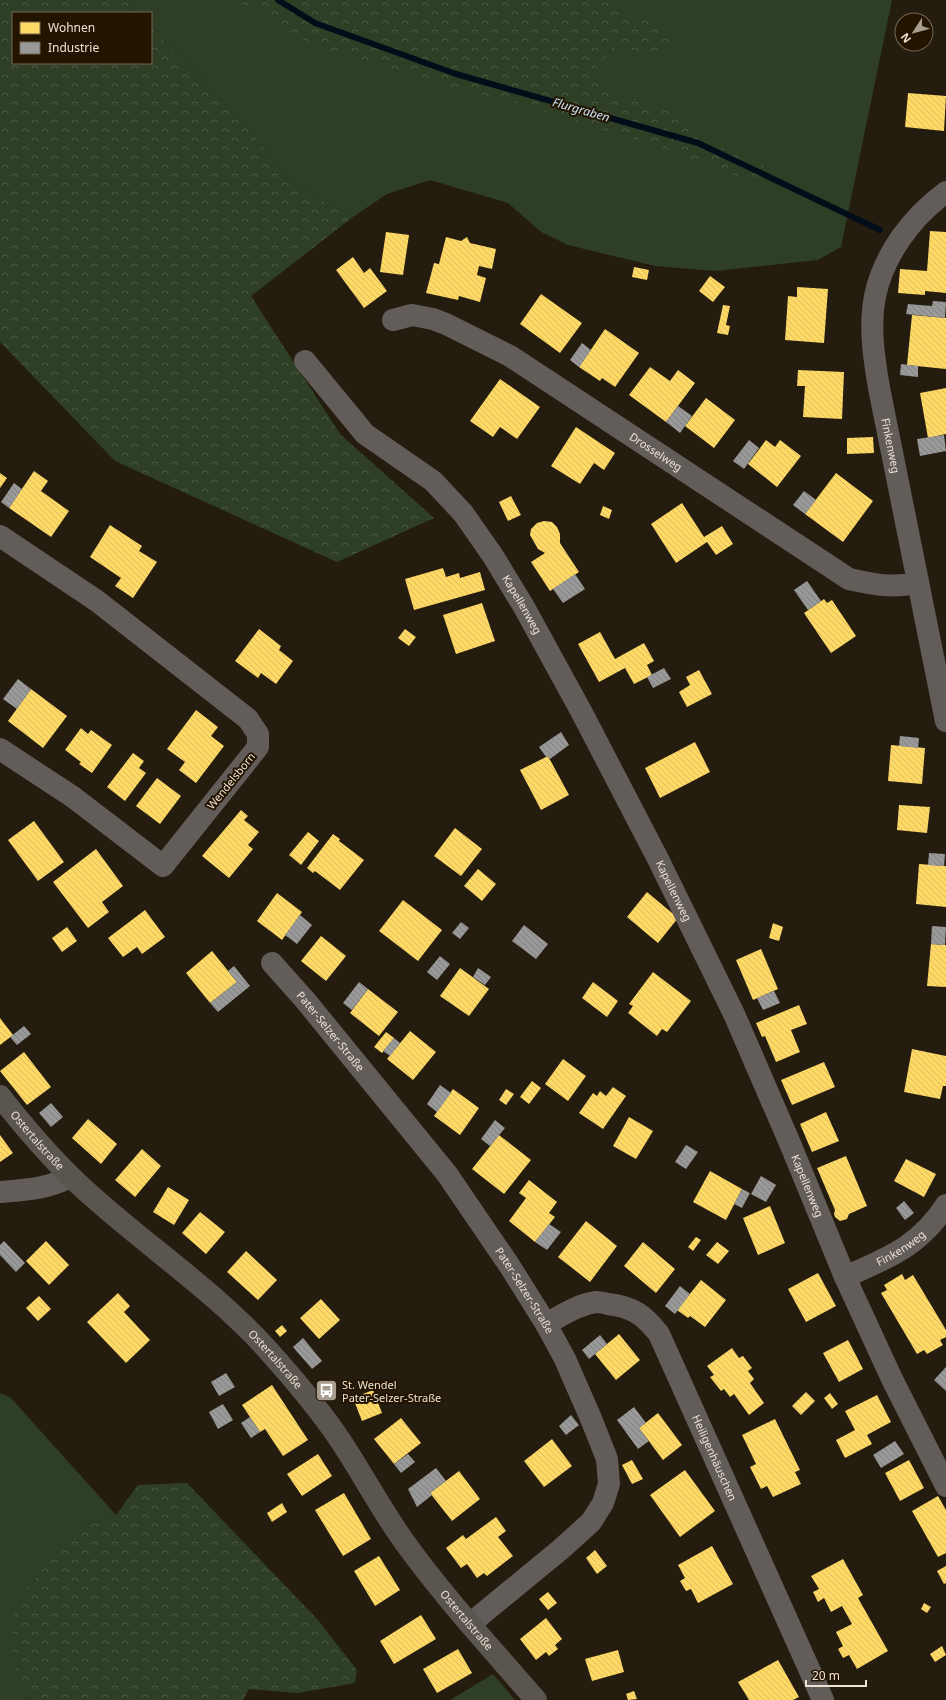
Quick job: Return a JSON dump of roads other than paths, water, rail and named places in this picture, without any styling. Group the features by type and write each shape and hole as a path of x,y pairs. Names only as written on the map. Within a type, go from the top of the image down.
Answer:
{"street":[{"name":"Finkenweg","path":"946,192 933,201 908,227 886,264 875,296 873,326 874,356 879,388 946,721"},
{"name":"Drosselweg","path":"393,320 412,315 433,319 510,356 849,578 877,585 902,586 918,582"},
{"name":"Kapellenweg","path":"304,361 365,434 433,481 463,513 494,556 524,607 581,711 734,1014 845,1277 892,1379 946,1486"},
{"name":"Wendelsborn","path":"0,536 97,601 248,720 258,734 258,747 163,866 73,797 0,749"},
{"name":"Pater-Selzer-Straße","path":"272,963 310,1006 447,1174 509,1265 546,1324 565,1359 595,1427 607,1459 609,1484 603,1503 591,1522 560,1550 470,1624"},
{"name":"Ostertalstraße","path":"0,1096 31,1136 70,1177 94,1199 224,1307 264,1346 310,1400 342,1442 402,1539 438,1586 536,1700"},
{"path":"0,1192 27,1190 56,1184 70,1177"},
{"name":"Finkenweg","path":"845,1277 897,1253 916,1240 941,1214 946,1205"},
{"name":"Heiligenhäuschen","path":"546,1324 575,1309 596,1302 619,1305 636,1311 648,1321 659,1334 823,1700"}],"waterway":[{"name":"Flurgraben","path":"278,0 315,23 456,74 698,143 880,230"}],"place":[{"name":"St. Wendel Pater-Selzer-Straße","path":"326,1391"}]}
